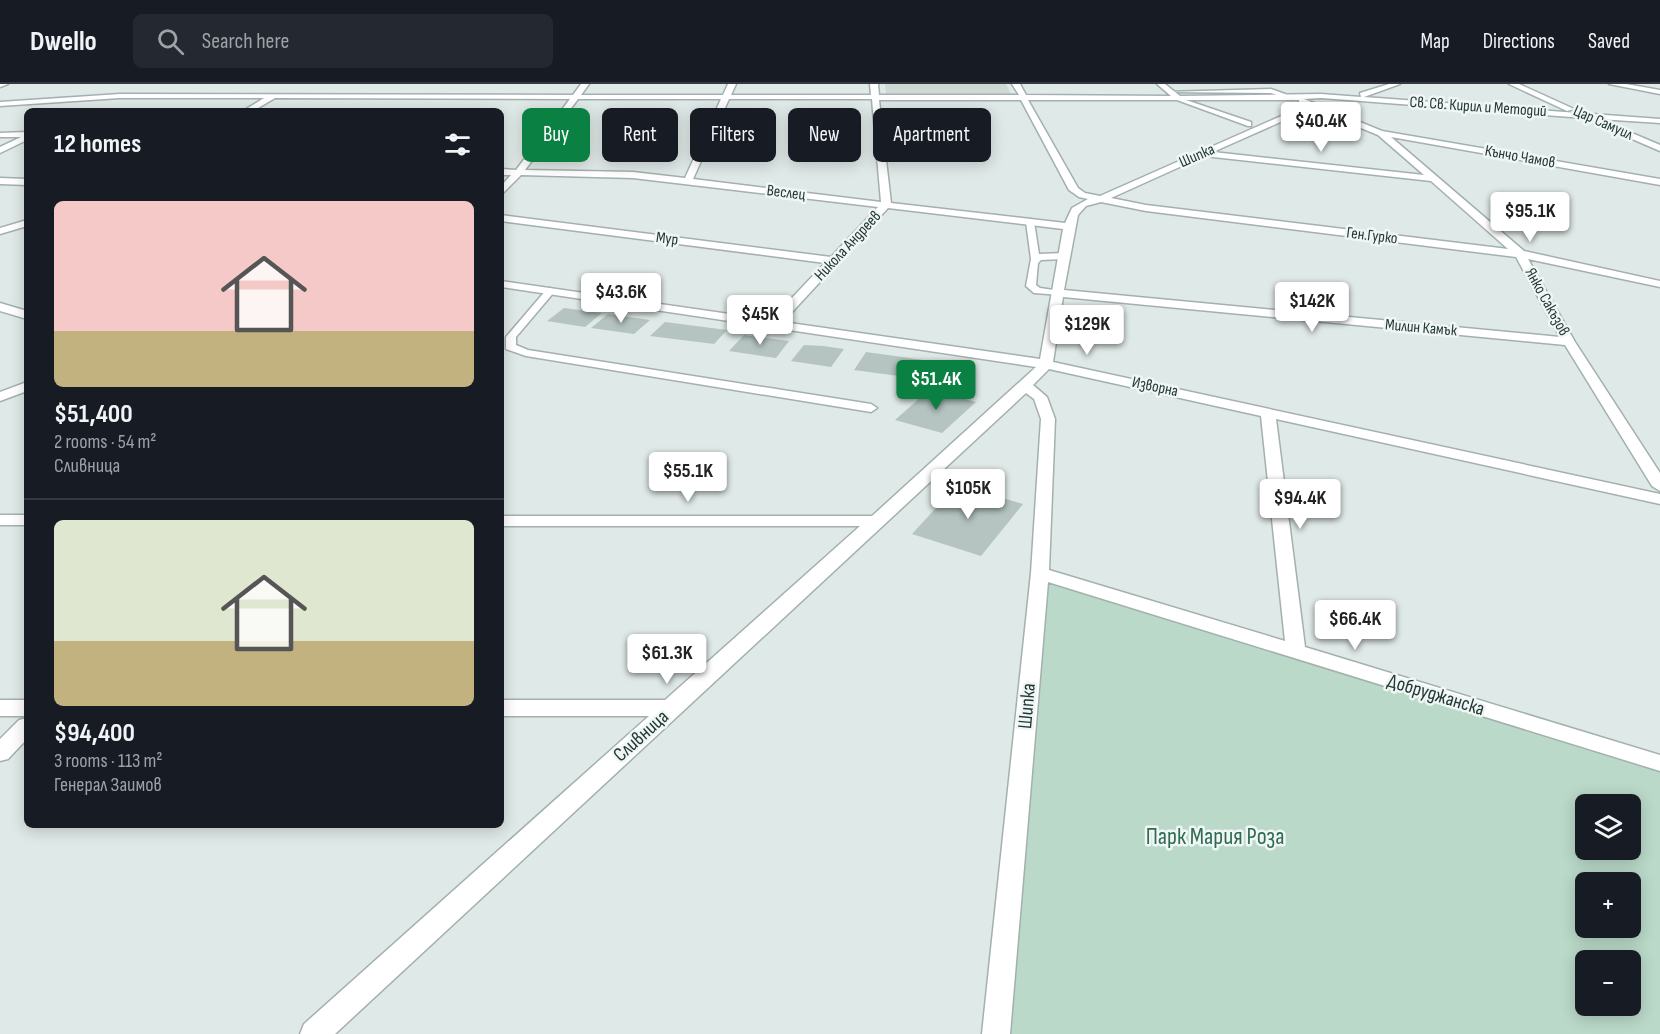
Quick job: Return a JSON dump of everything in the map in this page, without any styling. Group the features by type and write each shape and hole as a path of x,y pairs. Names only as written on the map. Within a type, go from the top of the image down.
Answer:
{"street":[{"path":"504,188 585,84"},
{"path":"688,181 732,84"},
{"name":"Никола Андреев","path":"775,323 886,205 874,84"},
{"path":"1016,84 1080,201"},
{"path":"1161,84 1176,98 1248,124"},
{"path":"1355,98 1396,84"},
{"name":"Цар Самуил","path":"1513,84 1660,148"},
{"path":"1613,84 1660,92"},
{"path":"94,107 138,88"},
{"path":"252,108 288,88"},
{"path":"415,104 432,90"},
{"name":"Св. Св. Кирил и Методий","path":"0,104 120,96 1024,97 1302,101 1355,98 1660,121"},
{"name":"Шипка","path":"1138,171 1302,101"},
{"name":"Шипка","path":"1097,195 1204,154 1302,101"},
{"name":"Янко Сакъзов","path":"1302,101 1380,133 1520,254 1569,342 1660,486"},
{"name":"Кънчо Чамов","path":"1380,133 1660,182"},
{"path":"0,135 24,136"},
{"path":"0,150 24,138"},
{"path":"1204,154 1435,179"},
{"name":"Веслец","path":"504,172 622,174 1069,226"},
{"path":"0,181 24,182"},
{"name":"Ген.Гурко","path":"1080,201 1097,195 1146,208 1520,254 1660,284"},
{"path":"1030,222 1080,201"},
{"path":"1046,363 1069,226 1072,212 1080,201"},
{"name":"Мур","path":"504,218 834,261"},
{"path":"0,231 24,224"},
{"name":"Изворна","path":"504,284 1046,363 1660,499"},
{"name":"Милин Камък","path":"1058,293 1569,342"},
{"path":"0,307 24,313"},
{"name":"Сливница","path":"314,1034 1025,386 1046,363"},
{"name":"Шипка","path":"996,1034 1040,573 1048,419 1040,397 1025,386"},
{"path":"0,397 24,387"},
{"path":"1268,411 1296,653"},
{"path":"0,520 24,520"},
{"path":"504,520 876,521"},
{"name":"Добруджанска","path":"1040,573 1660,763"},
{"path":"0,708 24,708"},
{"path":"504,708 671,708"},
{"path":"0,753 24,729"}],"lane":[{"path":"1169,92 1271,91 1302,101"},
{"path":"1030,222 1035,259 1031,286 1037,291 1058,293"},
{"path":"1035,259 1045,256 1064,256"},
{"path":"550,291 511,338 510,347 526,354 871,408"}],"shaded area":[{"path":"885,84 1006,84 1012,96 886,95"}],"green space":[{"name":"Парк Мария Роза","path":"1040,573 1660,764 1660,1034 996,1034"}],"building":[{"path":"564,308 602,313 585,327 547,321"},
{"path":"608,314 650,320 634,334 591,328"},
{"path":"665,322 727,330 714,344 650,336"},
{"path":"744,335 789,341 776,358 729,351"},
{"path":"804,345 844,349 831,367 791,361"},
{"path":"866,352 945,363 936,381 854,370"},
{"path":"930,389 976,402 942,433 895,420"},
{"path":"957,485 1023,504 981,556 912,534"}]}
